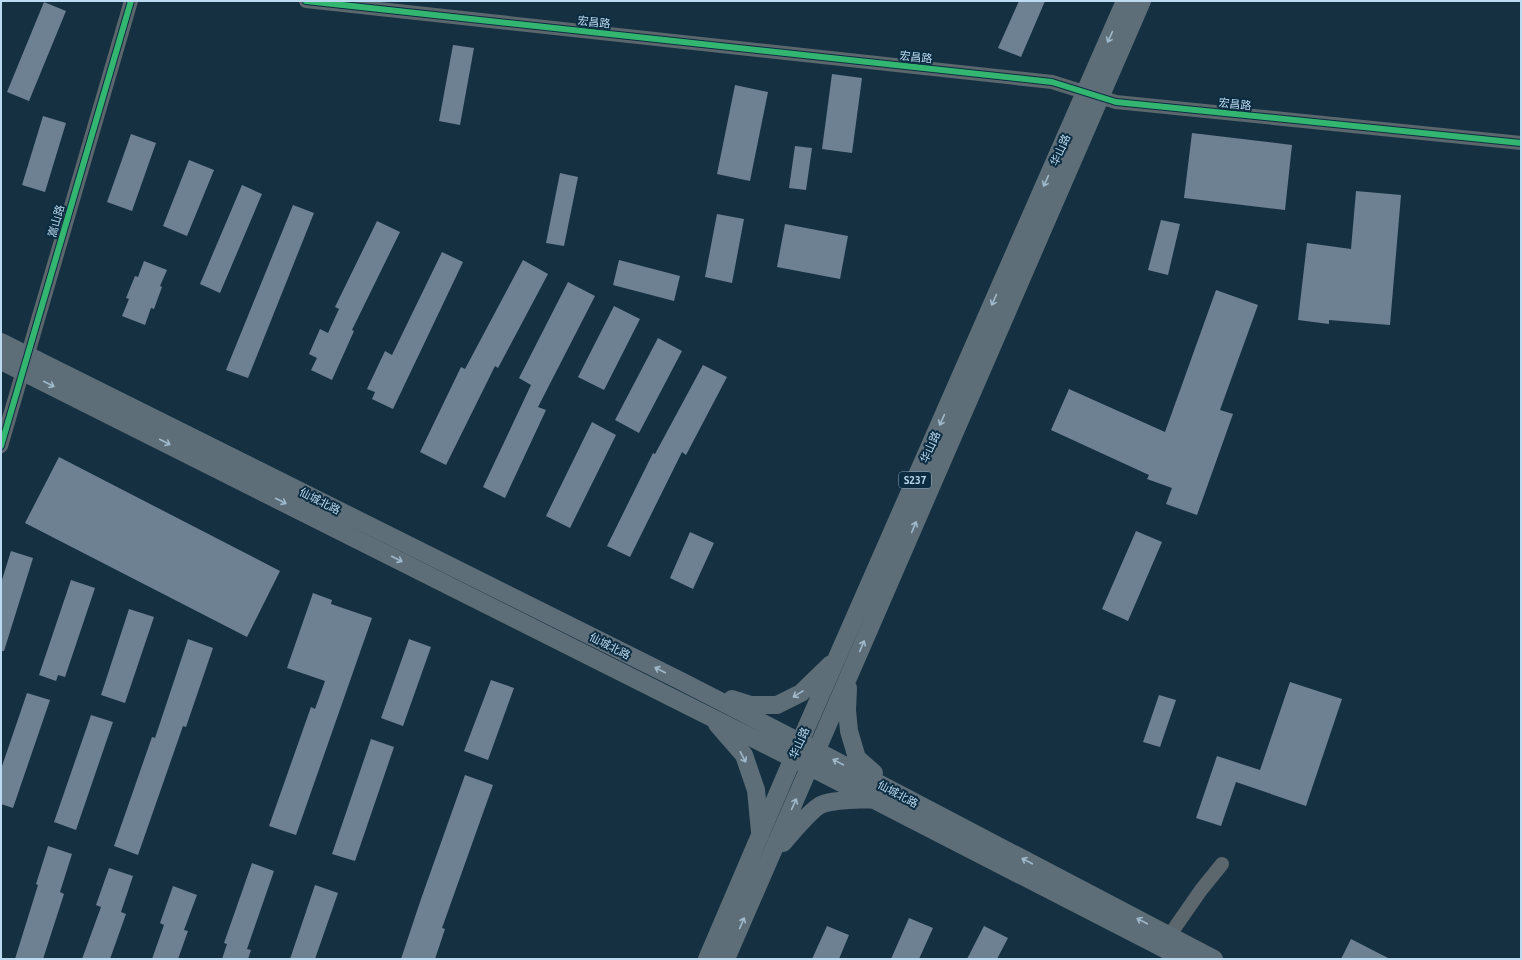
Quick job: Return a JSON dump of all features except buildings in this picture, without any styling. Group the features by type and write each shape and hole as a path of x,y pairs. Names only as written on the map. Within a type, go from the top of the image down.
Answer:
{"main road":[{"name":"华山路","path":"707,959 837,658 1093,94 1125,1"},
{"name":"S237","path":"726,959 849,676 1093,94 1142,1"},
{"name":"仙城北路","path":"1,342 25,363 710,716 796,750"},
{"name":"仙城北路","path":"1,361 25,363 680,680 813,759 874,799 1184,959"},
{"path":"680,680 751,705 777,706 801,693 837,658"},
{"path":"849,676 847,710 849,731 857,758 892,790"},
{"path":"710,716 744,754 756,790 760,834"},
{"name":"仙城北路","path":"813,759 892,790 1214,959"},
{"path":"770,859 799,824 822,804 846,800 874,799"}],"street":[{"name":"嵩山路","path":"1,446 131,1"},
{"name":"宏昌路","path":"306,1 1052,82 1116,102 1521,143"},
{"path":"1170,936 1201,890 1222,864"}],"cycle path":[{"path":"1,446 131,1"},
{"path":"306,1 1052,82 1116,102 1521,143"}]}
